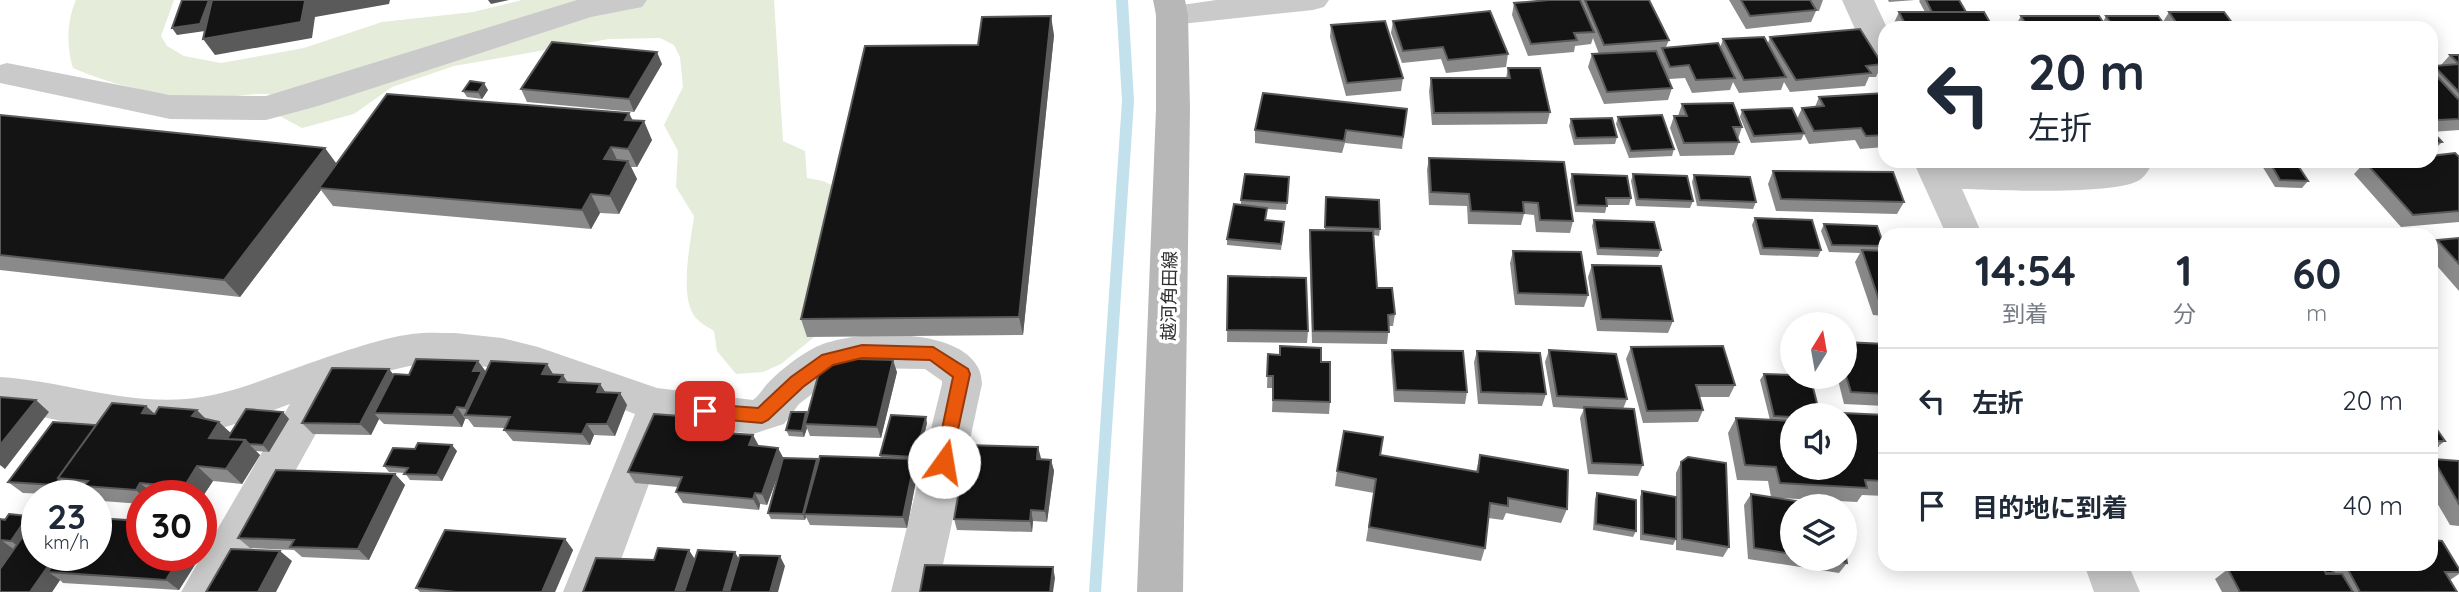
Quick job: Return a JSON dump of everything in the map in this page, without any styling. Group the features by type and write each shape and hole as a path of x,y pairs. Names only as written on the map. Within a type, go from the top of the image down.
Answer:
{"main road":[{"name":"越河角田線","path":"1160,592 1170,268 1170,8"}],"street":[{"path":"7,74 170,107 266,108 306,98 586,8 631,0"},
{"path":"1170,8 1313,0"},
{"path":"1858,0 1878,43"},
{"path":"1961,228 1934,168 2069,178 2127,171 2130,168"},
{"path":"0,394 29,396 86,409 140,416 186,416 228,409 329,373 411,350 455,349 502,354 538,363 657,405 753,417 768,412 785,392 828,359 862,352 933,353 962,374 962,384 914,592"},
{"path":"204,592 329,373"},
{"path":"586,592 657,405"},
{"path":"2109,571 2118,592"}],"green space":[{"path":"76,0 174,0 161,36 167,46 184,56 221,63 304,48 382,22 473,12 522,0 774,0 783,141 805,151 807,178 823,181 840,189 822,316 813,338 781,364 763,372 736,374 717,351 714,331 698,320 691,309 687,269 694,216 676,187 678,151 664,125 683,87 680,57 674,45 660,38 609,39 454,66 392,87 354,114 302,128 276,114 279,96 261,94 209,98 157,93 122,85 73,68 68,33"}],"building":[{"path":"182,0 209,0 200,24 172,28"},
{"path":"212,0 311,0 305,1 301,22 203,39"},
{"path":"1580,0 1594,32 1574,33 1577,40 1531,44 1514,3"},
{"path":"1585,0 1649,0 1669,40 1604,45"},
{"path":"1741,0 1810,0 1816,10 1750,16"},
{"path":"1926,0 1959,0 1966,12 1932,12"},
{"path":"1490,11 1508,54 1448,60 1443,47 1403,51 1393,21"},
{"path":"1899,12 1984,12 1989,21 1904,21"},
{"path":"2169,12 2224,12 2231,21 2175,21"},
{"path":"1051,16 1019,317 801,319 865,46 978,45 982,17"},
{"path":"2021,16 2099,16 2102,21 2024,21"},
{"path":"2106,16 2158,16 2162,21 2109,21"},
{"path":"1385,21 1403,78 1347,83 1331,25"},
{"path":"1860,29 1878,58 1878,64 1866,66 1871,73 1796,80 1770,37"},
{"path":"1764,37 1786,77 1744,80 1723,39"},
{"path":"552,42 657,52 629,99 521,89"},
{"path":"1718,43 1735,78 1696,80 1689,65 1670,67 1662,48"},
{"path":"1656,51 1672,88 1607,92 1592,54"},
{"path":"2450,55 2459,55 2459,64"},
{"path":"2459,64 2459,92 2438,70 2438,66"},
{"path":"1508,68 1540,68 1550,112 1434,113 1431,78 1510,78"},
{"path":"2438,78 2459,100 2459,119 2438,120"},
{"path":"470,81 484,83 478,92 463,91"},
{"path":"1263,93 1407,109 1403,137 1346,130 1344,141 1255,130"},
{"path":"1878,93 1878,135 1866,136 1861,128 1814,131 1802,108 1824,106 1819,97"},
{"path":"387,94 629,113 625,120 644,121 628,149 611,147 604,159 628,161 610,196 591,194 582,210 319,188"},
{"path":"1733,103 1742,127 1733,127 1739,142 1684,143 1674,116 1687,116 1682,104"},
{"path":"1792,108 1804,133 1754,136 1742,110"},
{"path":"0,115 325,148 224,280 0,255"},
{"path":"1662,115 1674,149 1631,151 1618,117"},
{"path":"1612,118 1617,137 1576,138 1571,119"},
{"path":"2455,153 2459,157 2459,211 2413,215 2370,168 2438,168 2438,155"},
{"path":"1429,158 1564,162 1573,221 1540,220 1538,203 1523,202 1524,213 1471,211 1469,194 1431,192"},
{"path":"2273,168 2300,168 2308,181 2280,180"},
{"path":"1773,171 1893,172 1904,202 1781,199"},
{"path":"1245,174 1289,177 1287,203 1241,200"},
{"path":"1572,174 1627,176 1631,198 1606,198 1607,206 1577,205"},
{"path":"1633,174 1687,176 1693,201 1638,199"},
{"path":"1694,175 1750,177 1756,202 1700,200"},
{"path":"1326,197 1379,200 1380,229 1325,227"},
{"path":"1234,204 1267,208 1265,220 1284,222 1281,244 1227,239"},
{"path":"1755,218 1812,220 1821,250 1763,248"},
{"path":"1594,220 1654,222 1661,250 1599,248"},
{"path":"1824,224 1877,226 1878,246 1832,245"},
{"path":"1310,230 1373,231 1377,288 1392,288 1395,314 1388,315 1389,332 1313,331"},
{"path":"2459,238 2459,264 2438,241"},
{"path":"1862,250 1878,251 1878,297"},
{"path":"1513,251 1581,252 1588,295 1518,293"},
{"path":"1592,265 1661,266 1673,321 1601,319"},
{"path":"1228,276 1306,278 1308,331 1227,330"},
{"path":"1857,343 1878,344 1878,394 1851,392 1850,389 1857,389"},
{"path":"1280,346 1321,348 1321,362 1330,362 1330,402 1273,400 1273,376 1267,376 1268,354 1280,355"},
{"path":"1723,346 1735,385 1696,385 1703,410 1647,411 1631,347"},
{"path":"1392,350 1463,351 1467,392 1396,390"},
{"path":"1549,350 1616,354 1627,399 1557,396"},
{"path":"1477,351 1540,353 1546,394 1481,392"},
{"path":"823,358 893,360 877,427 805,424"},
{"path":"416,359 478,361 473,371 482,371 465,408 457,407 453,415 374,413 394,374 409,375"},
{"path":"491,361 547,364 542,374 563,375 559,382 600,384 597,392 620,393 607,424 587,424 582,434 504,430 510,417 465,415"},
{"path":"332,368 389,369 360,424 302,423"},
{"path":"1764,374 1780,375 1780,389 1813,389 1817,403 1780,403 1780,416 1774,416"},
{"path":"0,397 36,400 0,445"},
{"path":"112,403 146,406 142,413 155,414 159,407 197,410 192,416 219,422 209,438 245,440 226,469 197,466 188,480 126,480 126,489 112,488 112,480 58,478"},
{"path":"1584,407 1634,409 1643,465 1592,463"},
{"path":"246,409 283,412 263,445 227,439"},
{"path":"791,412 806,412 802,431 786,430"},
{"path":"654,414 705,418 699,431 753,435 749,445 778,448 762,494 755,493 753,499 676,492 682,477 628,472"},
{"path":"1857,414 1878,415 1878,481 1865,480 1867,488 1780,483 1776,467 1745,465 1736,418 1780,420 1780,480 1857,480"},
{"path":"891,415 926,417 915,457 880,455"},
{"path":"53,422 96,425 58,480 8,482"},
{"path":"1344,431 1383,437 1380,455 1478,472 1480,455 1568,470 1567,509 1508,498 1508,506 1490,503 1485,548 1369,527 1376,479 1337,471"},
{"path":"2438,431 2445,441 2438,441"},
{"path":"418,443 452,445 437,475 404,474 408,468 384,466 393,448 415,449"},
{"path":"967,445 1038,447 1037,459 1051,460 1045,511 1031,510 1030,521 954,519"},
{"path":"820,456 915,459 903,517 804,514"},
{"path":"1688,457 1726,463 1729,547 1682,539 1681,462"},
{"path":"783,458 817,459 803,514 768,513"},
{"path":"2438,459 2459,461 2459,504 2438,468"},
{"path":"276,470 395,474 358,549 290,547 294,540 238,538"},
{"path":"1642,491 1676,497 1676,539 1643,534"},
{"path":"1597,493 1636,500 1636,531 1596,524"},
{"path":"1751,494 1780,499 1780,552 1754,548"},
{"path":"9,514 21,515 21,526 11,541 0,541 0,519 5,520"},
{"path":"112,519 126,520 126,571 171,571 166,580 48,572 112,571"},
{"path":"445,530 565,539 542,592 457,592 416,588"},
{"path":"21,539 21,571 45,571 30,592 0,592 0,569"},
{"path":"2438,541 2442,541 2459,569 2459,572 2445,572 2457,592 2360,592 2349,571 2438,571"},
{"path":"658,548 689,550 675,592 583,592 596,558 654,560"},
{"path":"231,549 280,551 258,592 206,592"},
{"path":"698,550 735,552 723,592 684,592"},
{"path":"740,555 780,556 770,592 729,592"},
{"path":"925,565 1053,567 1050,592 920,592"},
{"path":"2229,571 2325,571 2326,574 2342,574 2353,592 2240,592"}],"waterway":[{"path":"1095,592 1128,101 1122,0"}],"route":[{"path":"705,411 753,417 762,415 768,412 785,392 828,359 862,352 933,353 962,374 944,462"}]}
